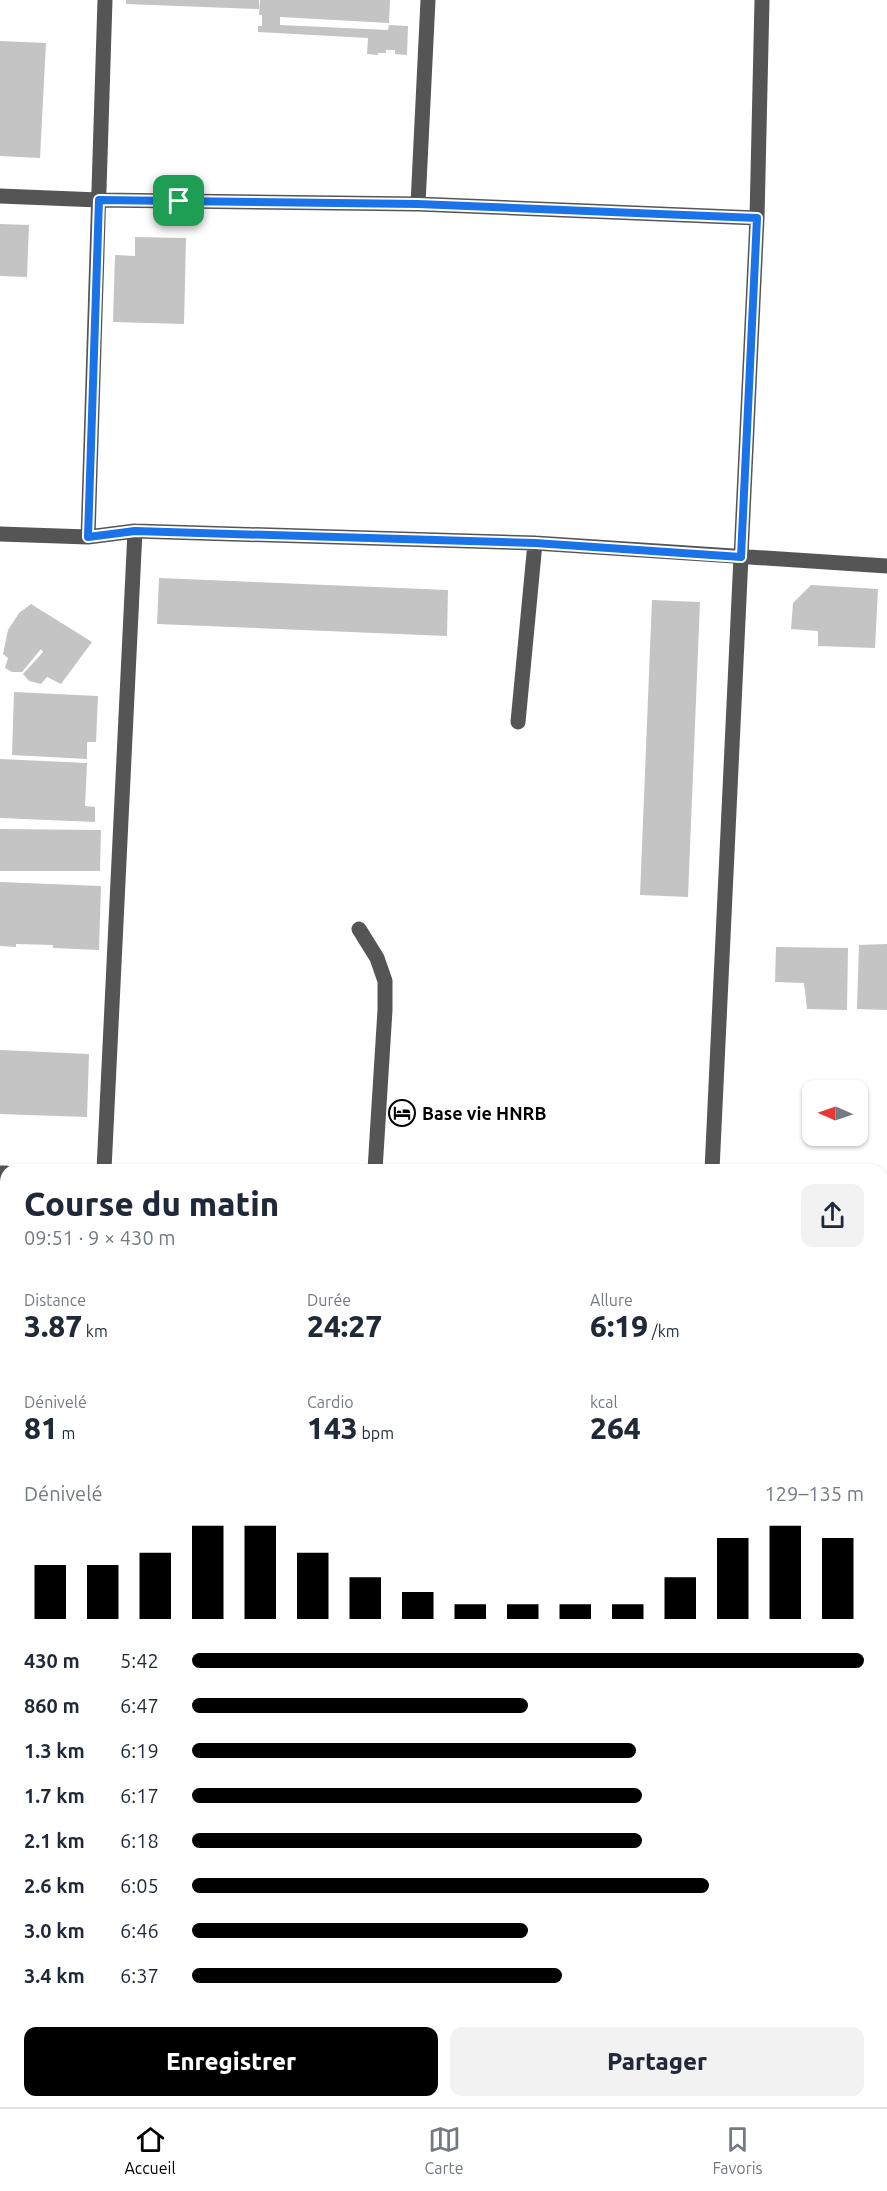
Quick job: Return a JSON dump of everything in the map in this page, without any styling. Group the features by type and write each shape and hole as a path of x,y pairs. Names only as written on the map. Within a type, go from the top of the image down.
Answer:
{"street":[{"path":"88,537 105,0"},
{"path":"418,204 428,0"},
{"path":"712,1164 757,218 762,0"},
{"path":"0,196 99,200 418,204 757,218"},
{"path":"104,1164 135,531"},
{"path":"0,534 88,537 135,531 535,543 887,566"},
{"path":"518,722 535,543"},
{"path":"359,929 377,958 385,981 375,1164"}],"building":[{"path":"126,0 259,0 259,9 126,4"},
{"path":"260,0 390,0 389,23 280,17 280,25 388,30 389,25 408,26 407,55 395,54 395,50 386,50 386,53 378,53 378,55 367,54 368,38 258,32 258,26 262,26 262,15 259,15"},
{"path":"0,41 46,43 40,158 0,156"},
{"path":"0,224 29,225 27,277 0,276"},
{"path":"135,237 186,238 184,324 113,322 115,255 135,256"},
{"path":"159,578 448,590 447,636 157,624"},
{"path":"811,585 878,589 875,648 818,646 818,631 791,629 793,603"},
{"path":"652,600 700,602 688,897 640,895"},
{"path":"31,604 92,642 61,684 47,677 41,684 29,681 23,674 43,652 41,649 22,672 12,672 5,668 8,658 3,654 8,630 19,613"},
{"path":"14,692 98,696 96,742 87,742 87,759 12,755"},
{"path":"0,759 87,763 85,806 95,807 95,822 0,818"},
{"path":"0,829 101,830 100,871 0,871"},
{"path":"0,882 101,886 99,950 53,948 53,945 0,946"},
{"path":"887,944 887,1010 857,1009 859,945"},
{"path":"776,947 848,948 847,1010 807,1009 804,983 775,982"},
{"path":"0,1050 89,1054 87,1117 0,1114"}],"place":[{"name":"Base vie HNRB","path":"402,1113"}],"route":[{"path":"99,200 179,201 418,204 757,218 741,557 535,543 135,531 88,537 99,200"}]}
